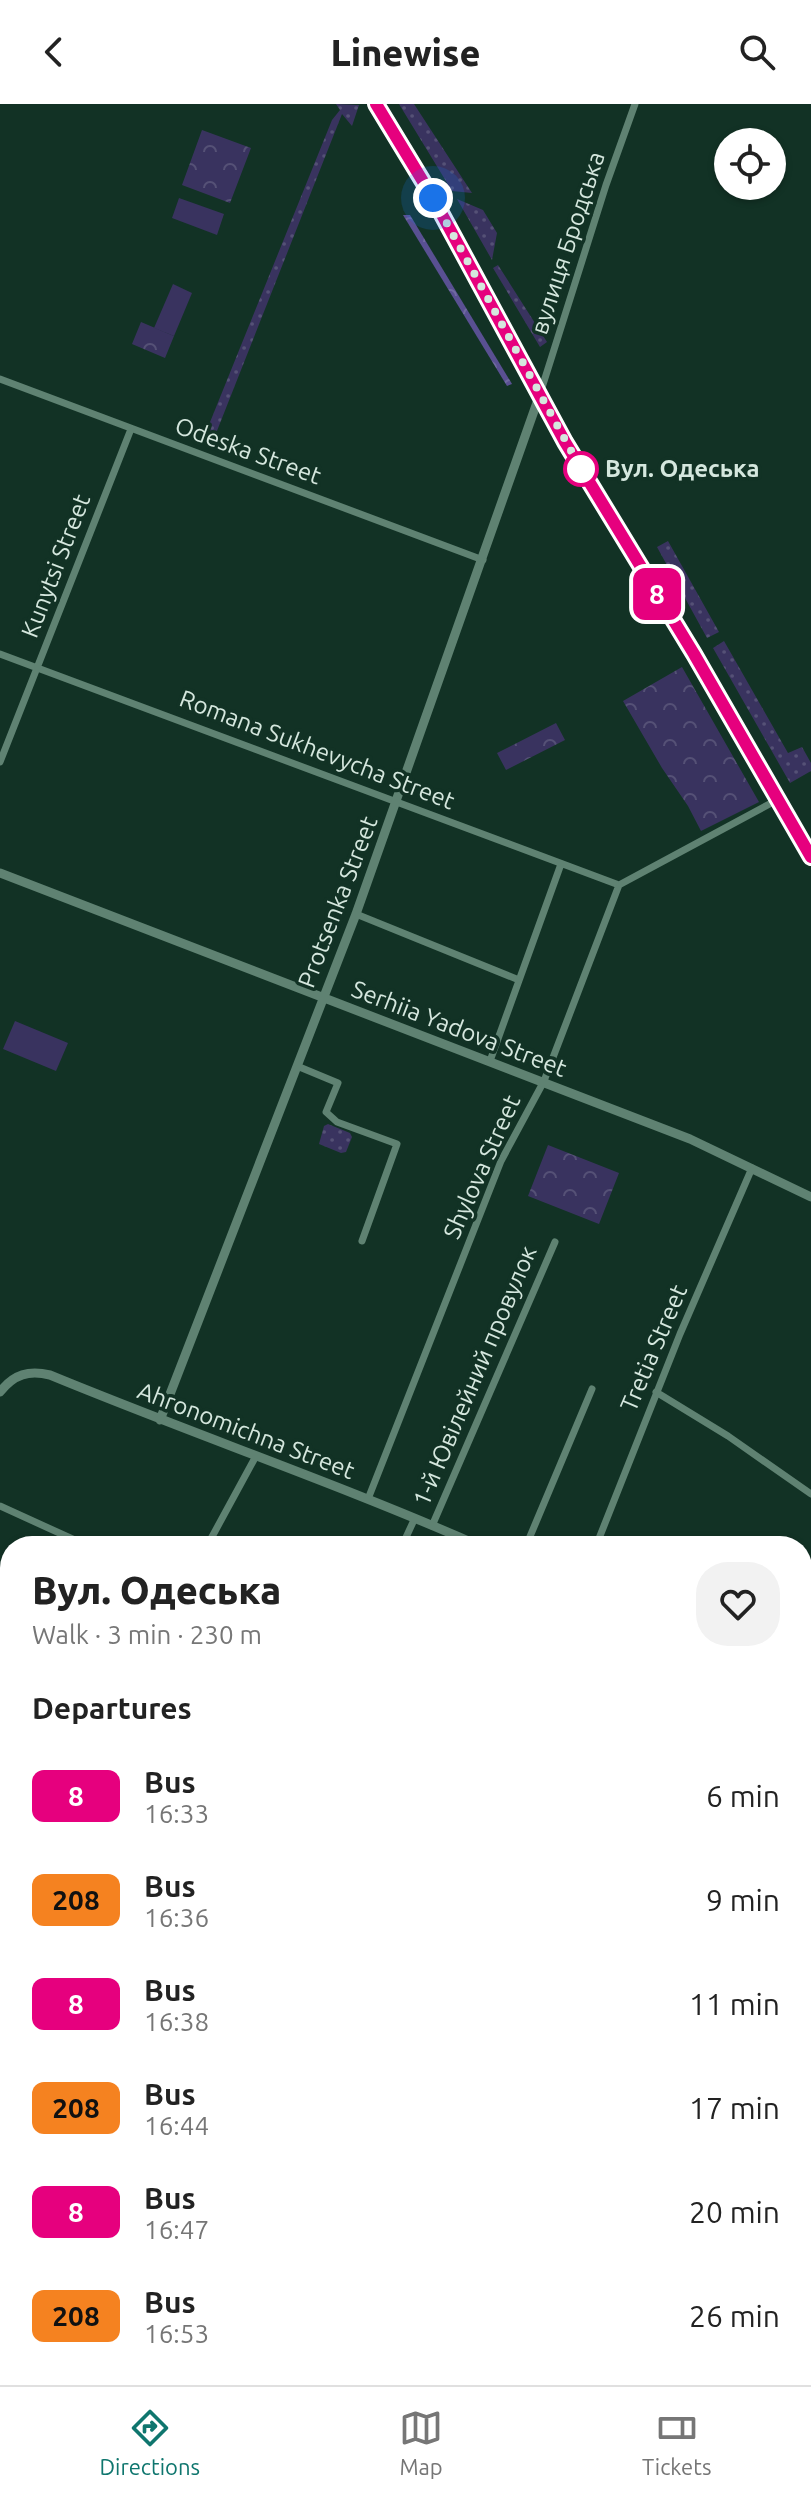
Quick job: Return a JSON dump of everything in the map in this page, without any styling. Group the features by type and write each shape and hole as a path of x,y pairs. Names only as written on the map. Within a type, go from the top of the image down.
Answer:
{"main road":[{"path":"376,104 433,198 565,442 694,654 811,857"}],"street":[{"name":"вулиця Бродська","path":"540,394 635,104"},
{"name":"Odeska Street","path":"0,379 483,560"},
{"name":"Protsenka Street","path":"160,1420 356,914 540,394"},
{"name":"Kunytsi Street","path":"0,762 131,429"},
{"name":"Romana Sukhevycha Street","path":"0,654 619,885"},
{"path":"619,885 777,800"},
{"path":"490,1061 561,864"},
{"name":"Serhiia Yadova Street","path":"0,873 690,1139 811,1197"},
{"name":"Shylova Street","path":"368,1499 501,1161 544,1081 619,885"},
{"path":"356,914 519,980"},
{"path":"297,1066 338,1083 326,1112 337,1122 397,1144 362,1241"},
{"name":"Tretia Street","path":"600,1536 656,1392 752,1168"},
{"name":"1-й Ювілейний провулок","path":"432,1526 555,1242"},
{"name":"Ahronomichna Street","path":"0,1392 18,1375 39,1373 368,1499 456,1536"},
{"path":"530,1536 592,1389"},
{"path":"656,1392 728,1436 811,1494"},
{"path":"212,1536 256,1456"},
{"path":"0,1506 66,1536"},
{"path":"407,1536 414,1520"}],"green space":[{"path":"336,104 359,105 352,126 342,114 211,446 202,442 332,120 340,110"},
{"path":"399,104 414,104 472,193 452,191"},
{"path":"202,130 251,148 230,203 182,185"},
{"path":"179,198 224,214 217,235 172,218"},
{"path":"457,199 483,210 497,233 492,260"},
{"path":"403,215 410,215 512,384 507,386"},
{"path":"498,265 547,342 540,347 493,268"},
{"path":"173,284 192,293 174,336 154,328"},
{"path":"141,322 174,336 165,358 132,344"},
{"path":"668,541 719,632 707,638 657,547"},
{"path":"724,641 788,753 802,747 811,763 811,771 790,783 713,648"},
{"path":"682,667 759,802 701,831 623,701"},
{"path":"556,723 565,740 506,770 497,753"},
{"path":"15,1021 68,1043 56,1071 3,1049"},
{"path":"328,1124 350,1133 352,1137 346,1152 319,1144 324,1126"},
{"path":"548,1145 619,1173 599,1224 528,1196"}],"bus line":[{"name":"8","path":"376,104 433,198 565,442 694,654 811,857"}],"place":[{"name":"Вул. Одеська","path":"581,469"}],"route":[{"path":"433,198 581,469"}]}
